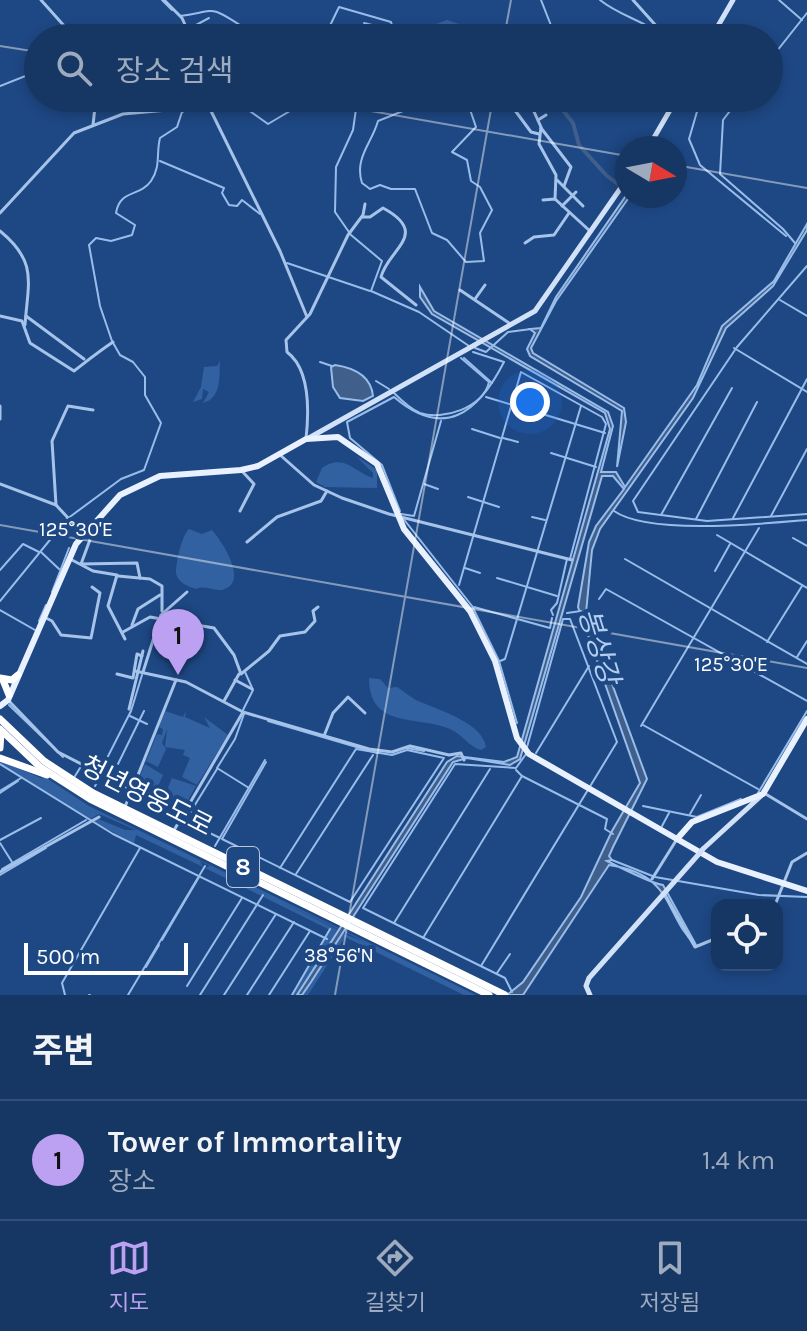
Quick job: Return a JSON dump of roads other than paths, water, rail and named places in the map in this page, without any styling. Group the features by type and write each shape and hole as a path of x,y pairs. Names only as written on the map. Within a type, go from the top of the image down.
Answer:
{"highway":[{"path":"8,697 1,679 12,680 18,675"},
{"name":"청년영웅도로","path":"0,719 56,770 124,809 503,994"},
{"path":"0,729 0,748"},
{"name":"청년영웅도로","path":"0,729 30,758 103,806 489,995"},
{"path":"0,758 64,783"}],"main road":[{"path":"719,24 733,0"},
{"path":"655,136 669,112"},
{"path":"0,706 8,697 83,534 120,495 149,480 183,472 241,470 279,454 512,325 544,301 615,197"},
{"path":"306,439 341,437 371,459 384,476 400,515 474,618 495,661 522,745 541,762 722,864 807,891"},
{"path":"590,995 586,986 589,978 703,849 763,794 807,719"},
{"path":"679,840 692,822 763,794"}],"street":[{"path":"41,0 62,24"},
{"path":"164,0 180,15 184,24"},
{"path":"633,0 654,24"},
{"path":"93,125 94,112"},
{"path":"0,213 70,137 131,112"},
{"path":"211,112 280,251 307,317"},
{"path":"516,112 531,132 539,134"},
{"path":"534,112 541,128 571,167 564,186"},
{"path":"538,120 546,115"},
{"path":"541,128 539,144 557,180 583,206"},
{"path":"555,199 557,180"},
{"path":"562,206 574,194"},
{"path":"543,200 555,199 591,232"},
{"path":"306,439 306,390 296,359 287,352 286,342 307,317 348,235 362,217 365,204"},
{"path":"362,217 370,217 383,208 402,225 406,233 403,245 381,277 416,305"},
{"path":"525,243 534,237 552,237 569,213"},
{"path":"0,231 20,249 30,272 25,325 30,343 76,371 84,359 98,354 113,342"},
{"path":"475,299 485,285"},
{"path":"460,290 512,325"},
{"path":"26,315 84,359"},
{"path":"0,316 19,320 25,325"},
{"path":"0,406 0,419"},
{"path":"56,505 57,489 51,463 57,424 68,406 93,410"},
{"path":"279,454 309,482 327,491 400,515 572,560"},
{"path":"240,511 254,484 241,470"},
{"path":"0,484 56,505 83,534"},
{"path":"247,542 283,513 322,500 327,491"},
{"path":"81,564 91,537"},
{"path":"69,559 93,571 160,584 162,612"},
{"path":"81,564 137,563 140,578"},
{"path":"118,576 108,606 125,639"},
{"path":"44,617 52,621 61,635 91,638 100,593 92,587"},
{"path":"131,627 138,609 162,592"},
{"path":"129,709 159,618 187,592"},
{"path":"224,701 239,674 263,657 280,636 308,630 315,623 313,611 318,607"},
{"path":"123,632 150,617 216,629 234,655 239,674"},
{"path":"139,672 137,654 142,654"},
{"path":"117,674 133,678 139,672"},
{"path":"139,672 193,684 243,712 324,736 386,752 405,746 463,758"},
{"path":"124,809 176,680"},
{"path":"235,680 252,689"},
{"path":"8,697 58,752 182,814"},
{"path":"324,736 333,713 348,697 365,713"},
{"path":"173,832 243,712"},
{"path":"763,794 807,819"},
{"path":"0,872 99,817"},
{"path":"652,879 679,840"},
{"path":"778,899 792,862 807,853"},
{"path":"665,892 695,947 711,940"}],"waterway":[{"path":"162,0 172,10"},
{"path":"541,0 550,24"},
{"path":"600,0 643,24"},
{"path":"779,0 802,20"},
{"path":"331,24 339,7 392,24"},
{"path":"180,16 212,11 238,24"},
{"path":"783,43 807,13"},
{"path":"198,24 209,18"},
{"path":"364,23 368,24"},
{"path":"0,86 24,77"},
{"path":"0,601 67,519 121,479 144,470 161,423 145,395 145,377 133,362 120,355 112,341 100,306 89,245 96,238 111,241 132,235 135,225 116,213 118,205 151,181 157,165 160,138 177,127 182,112"},
{"path":"251,112 268,124 288,112"},
{"path":"356,112 353,130 336,167 335,212 351,235 382,261 371,291 419,312 469,346"},
{"path":"400,112 378,121 362,158 362,183 370,189 380,185 391,189 415,189 432,233 447,240 466,262 484,261 480,233 492,210 480,187 471,181 467,160 452,152 476,127 471,112"},
{"path":"564,112 573,123 579,145 615,182"},
{"path":"697,112 689,139 700,165 786,236"},
{"path":"729,112 723,120 720,174 795,243"},
{"path":"160,161 224,188 222,193 229,205 237,206 242,200 260,214"},
{"path":"287,263 370,291"},
{"path":"807,266 737,347 633,501 638,512 707,521 807,514"},
{"path":"780,300 807,316"},
{"path":"475,348 486,352 508,332 531,329"},
{"path":"734,348 807,392"},
{"path":"400,511 382,465 350,438 347,422 394,397 429,417 458,415 483,395 504,362 473,352"},
{"path":"394,393 413,409 429,415 451,413 471,405 486,391 489,382 461,358"},
{"path":"464,358 492,383"},
{"path":"320,362 332,366"},
{"path":"459,585 521,372 602,417 606,424 557,603 551,610 553,615"},
{"path":"733,518 807,379"},
{"path":"376,381 389,389"},
{"path":"661,515 732,388"},
{"path":"486,397 605,433"},
{"path":"696,519 757,402"},
{"path":"500,661 505,659 581,406"},
{"path":"401,514 414,516 441,421"},
{"path":"472,429 500,438"},
{"path":"503,438 518,442"},
{"path":"771,516 807,449"},
{"path":"551,453 596,467"},
{"path":"424,484 438,489"},
{"path":"468,497 499,507"},
{"path":"614,511 652,523 678,525 807,520"},
{"path":"402,517 472,606 499,661 517,723"},
{"path":"532,517 545,520"},
{"path":"641,726 759,528"},
{"path":"717,535 807,588"},
{"path":"793,538 807,546"},
{"path":"0,570 23,544 39,552"},
{"path":"715,571 730,544"},
{"path":"52,592 69,548"},
{"path":"41,552 59,569"},
{"path":"625,559 807,664"},
{"path":"465,568 480,573"},
{"path":"497,578 557,596"},
{"path":"767,642 802,586"},
{"name":"봉상강","path":"599,599 606,589 807,701"},
{"path":"39,621 46,605"},
{"path":"474,607 550,628 552,618"},
{"path":"0,610 35,630"},
{"name":"봉상강","path":"567,613 581,611"},
{"name":"봉상강","path":"481,966 617,742 570,619 563,619 527,747"},
{"path":"797,657 807,641"},
{"name":"봉상강","path":"536,753 589,666"},
{"path":"243,710 253,690 245,672"},
{"path":"100,772 131,711 142,675"},
{"path":"9,705 63,757"},
{"path":"118,764 144,711"},
{"path":"758,793 807,711"},
{"path":"244,714 235,739 217,768 249,788"},
{"path":"130,716 147,724"},
{"path":"268,721 377,753"},
{"path":"643,725 758,789"},
{"path":"406,748 424,751"},
{"path":"266,762 222,839 350,902 444,758 407,750 392,755 356,749 280,868"},
{"path":"512,992 505,978 363,908 455,764 516,768 526,754"},
{"path":"296,874 373,755"},
{"path":"215,846 265,760"},
{"path":"0,764 113,834 327,939"},
{"path":"75,776 80,768"},
{"path":"217,769 185,821 220,838"},
{"path":"394,923 490,769"},
{"path":"516,770 522,776 607,819 605,829 613,834"},
{"path":"423,938 522,776"},
{"path":"95,786 100,777"},
{"path":"0,791 21,778"},
{"path":"0,793 18,781"},
{"path":"690,814 701,795"},
{"path":"643,806 697,817 741,799"},
{"path":"662,826 669,813"},
{"path":"0,840 41,818"},
{"path":"2,869 86,820"},
{"path":"0,843 12,862"},
{"path":"0,875 46,848"},
{"path":"65,995 62,983 140,848"},
{"path":"612,860 655,877 759,895 807,897"},
{"path":"128,995 205,866"},
{"path":"162,940 199,877"},
{"path":"200,995 263,895"},
{"path":"187,986 242,898"},
{"path":"224,995 276,914"},
{"path":"247,995 294,922"},
{"path":"292,995 330,929"},
{"path":"269,995 310,931"},
{"path":"146,967 159,945"},
{"path":"497,973 510,954"}],"place":[{"name":"Tower of Immortality","path":"178,675"}]}
